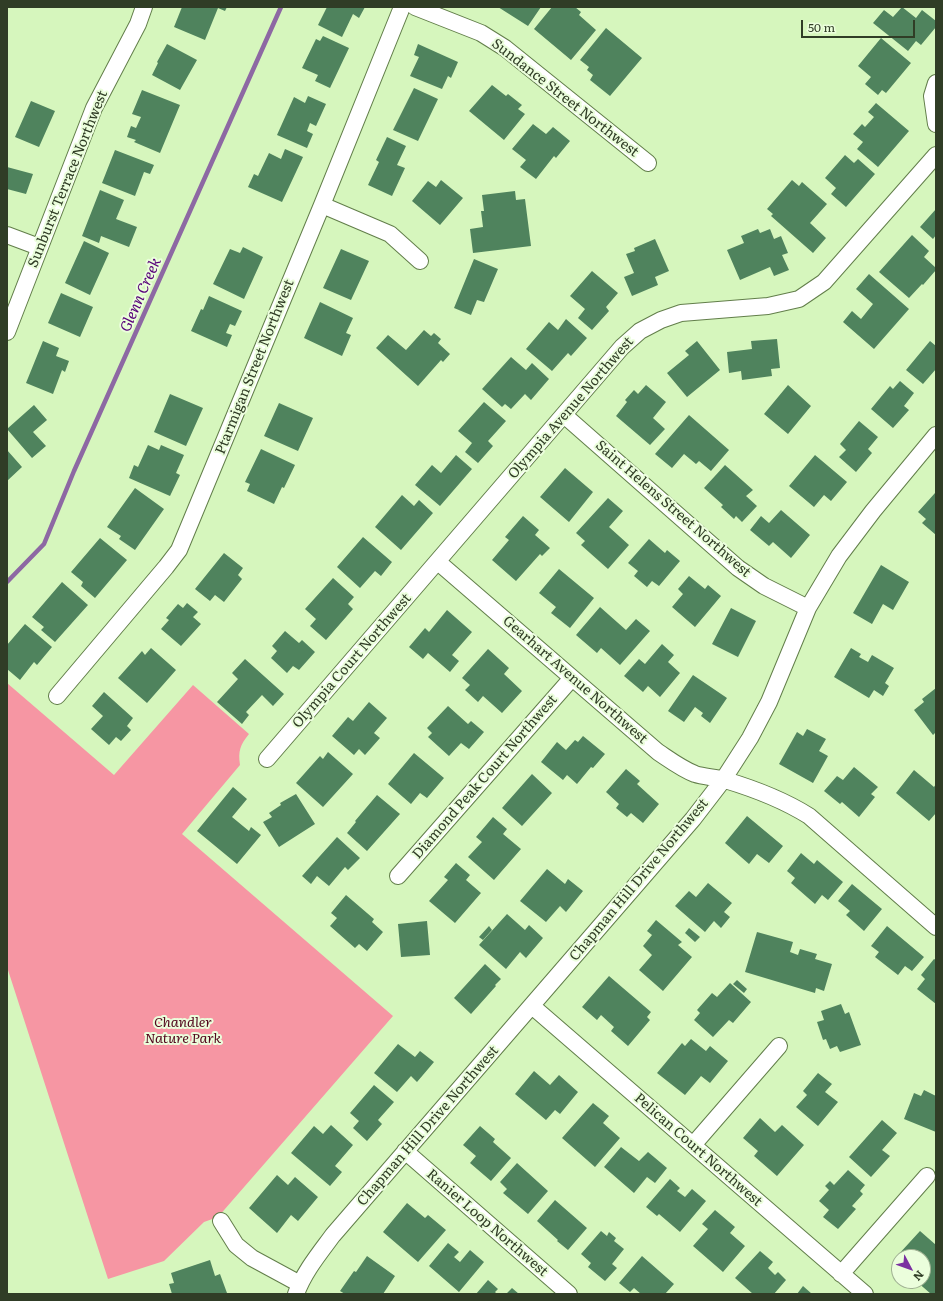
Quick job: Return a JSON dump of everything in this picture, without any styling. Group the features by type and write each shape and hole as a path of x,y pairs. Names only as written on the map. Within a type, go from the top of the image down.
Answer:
{"street":[{"name":"Sunburst Terrace Northwest","path":"7,332 94,108 138,24 144,7"},
{"name":"Ptarmigan Street Northwest","path":"57,696 166,568 179,550 322,205 402,7"},
{"name":"Sundance Street Northwest","path":"415,7 481,33 505,48 648,163"},
{"path":"936,83 932,96 936,124"},
{"name":"Olympia Avenue Northwest","path":"438,562 622,347 640,331 661,320 681,313 768,306 799,299 824,282 936,155"},
{"path":"322,205 390,234 420,261"},
{"path":"7,235 39,247"},
{"name":"Saint Helens Street Northwest","path":"564,416 738,568 764,586 808,608"},
{"name":"Chapman Hill Drive Northwest","path":"298,1289 316,1258 333,1236 694,819 723,780 750,738 768,702 808,608 840,556 863,524 934,443"},
{"name":"Gearhart Avenue Northwest","path":"438,562 658,752 677,765 696,774 753,789 792,805 809,816 936,927"},
{"name":"Olympia Court Northwest","path":"267,759 438,562"},
{"name":"Diamond Peak Court Northwest","path":"398,876 572,678"},
{"name":"Pelican Court Northwest","path":"532,1006 865,1294"},
{"path":"693,1146 779,1046"},
{"name":"Ranier Loop Northwest","path":"405,1151 569,1294"},
{"path":"841,1274 927,1176"},
{"path":"221,1221 236,1246 298,1289"}],"green space":[{"name":"Chandler Nature Park","path":"7,683 114,775 193,685 249,734 240,748 240,765 182,834 393,1016 218,1217 204,1222 164,1261 108,1279 7,967"}],"building":[{"path":"182,7 227,7 225,11 218,8 205,40 174,27"},
{"path":"327,7 365,7 359,18 353,14 342,37 318,25"},
{"path":"498,7 541,7 528,26"},
{"path":"552,7 575,7 581,12 579,15 596,30 571,60 534,29"},
{"path":"902,7 916,18 922,10 936,21 936,27 921,45 916,41 908,51 873,23 884,10 893,17"},
{"path":"606,28 642,58 610,96 590,80 593,75 587,70 589,67 580,60"},
{"path":"323,36 349,48 330,88 315,81 318,75 302,68 316,39 320,41"},
{"path":"881,38 911,63 886,93 882,90 878,95 865,84 871,77 858,66"},
{"path":"167,44 197,60 180,90 152,75"},
{"path":"418,44 458,62 451,78 448,76 442,89 410,76 419,57 414,55"},
{"path":"492,85 506,96 508,94 522,105 518,109 525,114 504,140 469,111"},
{"path":"414,88 438,99 418,141 393,130"},
{"path":"142,90 180,105 160,153 134,142 136,140 127,137 131,126 136,128 141,117 132,114"},
{"path":"308,96 326,104 316,126 310,123 307,131 313,134 307,148 277,135 294,97 305,103"},
{"path":"31,101 55,111 39,147 15,137"},
{"path":"876,103 909,131 878,167 857,149 863,142 853,134 862,124 865,127 874,117 868,112"},
{"path":"533,124 546,134 553,127 570,141 556,158 554,156 536,179 520,167 526,160 512,149"},
{"path":"387,137 406,146 397,165 405,168 392,196 368,185 379,162 376,160"},
{"path":"285,149 303,157 282,202 248,187 254,174 258,176 269,153 281,159"},
{"path":"115,150 154,165 150,174 144,172 135,196 102,183"},
{"path":"845,155 854,163 858,159 875,174 846,207 831,194 836,188 825,178"},
{"path":"7,167 33,174 26,194 7,189"},
{"path":"441,180 463,198 440,225 412,201 428,181 436,187"},
{"path":"792,180 799,186 802,182 827,204 810,223 826,238 813,253 771,216 773,214 767,209"},
{"path":"100,190 124,200 116,219 137,227 129,247 101,236 99,243 82,236"},
{"path":"515,191 516,200 525,199 531,246 473,253 470,229 483,227 481,211 484,211 482,195"},
{"path":"936,209 936,235 933,239 920,227"},
{"path":"758,229 760,233 770,229 774,239 781,236 788,253 782,255 789,270 774,276 770,267 740,280 727,250 744,243 741,236"},
{"path":"912,235 929,251 924,257 936,268 936,270 909,298 879,272"},
{"path":"655,239 669,271 655,277 658,285 632,296 624,277 634,273 626,254 635,251 634,248"},
{"path":"84,241 109,253 90,295 65,283"},
{"path":"243,247 263,257 244,299 213,284 230,249 240,253"},
{"path":"341,249 369,261 351,300 323,288"},
{"path":"474,259 498,269 484,302 477,300 471,315 454,308"},
{"path":"592,271 618,293 606,307 609,311 592,330 578,318 585,309 570,296"},
{"path":"869,274 909,309 874,349 843,322 852,311 861,319 873,304 856,289"},
{"path":"61,293 93,307 80,337 48,323"},
{"path":"209,296 242,311 235,326 230,324 226,333 232,335 227,347 191,331"},
{"path":"320,302 353,318 346,333 351,335 342,356 304,338"},
{"path":"566,319 587,338 571,356 568,353 552,371 526,349 549,322 558,330"},
{"path":"424,330 431,336 434,333 441,339 438,343 450,354 443,362 441,360 418,386 376,348 388,335 406,350"},
{"path":"777,339 780,368 771,369 772,376 742,380 741,371 729,373 727,352 752,349 751,341"},
{"path":"43,341 59,348 56,356 69,361 65,372 62,370 53,394 26,383"},
{"path":"697,341 720,370 687,397 667,373 689,355 685,351"},
{"path":"930,341 936,346 936,369 923,384 906,370"},
{"path":"511,357 526,370 532,363 549,379 531,400 525,394 511,409 505,404 502,407 482,389"},
{"path":"900,381 914,393 904,406 909,410 893,428 871,409 890,386 893,389"},
{"path":"646,385 666,402 653,418 665,429 650,445 616,416 627,402 625,400 634,390 638,394"},
{"path":"788,385 811,406 788,434 764,414"},
{"path":"170,394 203,408 186,446 154,432"},
{"path":"484,402 506,421 488,441 493,446 478,463 465,452 472,443 458,431"},
{"path":"279,403 313,418 298,451 264,436"},
{"path":"34,405 47,420 33,432 46,446 32,458 7,429"},
{"path":"689,415 729,450 711,471 699,461 696,464 684,454 672,468 655,454"},
{"path":"859,421 878,437 868,449 872,453 856,472 839,457 846,450 840,444"},
{"path":"148,445 159,450 161,445 184,455 176,473 180,475 170,496 129,478 134,465 138,467"},
{"path":"261,449 295,465 284,488 282,487 274,504 247,491 250,484 245,482"},
{"path":"7,450 22,467 7,481"},
{"path":"456,455 472,469 440,506 415,485 432,465 441,473"},
{"path":"815,455 847,482 831,501 824,495 814,507 789,486"},
{"path":"725,465 753,490 746,496 757,506 742,522 736,516 734,519 721,507 723,505 704,488"},
{"path":"565,468 593,492 569,522 540,497"},
{"path":"135,488 164,509 135,550 119,539 121,536 107,527"},
{"path":"935,493 936,535 922,523 926,519 918,512"},
{"path":"402,495 414,506 419,500 433,513 401,550 375,527"},
{"path":"608,498 623,511 609,527 629,545 608,569 581,545 585,541 576,533"},
{"path":"781,510 810,535 791,558 773,542 769,546 750,530 761,516 769,523"},
{"path":"523,516 539,530 535,535 550,548 542,556 540,554 516,581 492,560 509,540 505,537"},
{"path":"363,537 392,562 381,576 375,571 360,588 337,567"},
{"path":"100,538 127,560 95,598 81,586 83,582 71,572"},
{"path":"649,539 665,553 667,550 680,561 659,586 652,581 647,587 634,576 638,571 628,563"},
{"path":"224,553 243,568 238,575 242,579 224,602 215,595 210,601 195,589"},
{"path":"881,565 909,582 893,610 883,604 872,624 853,613"},
{"path":"559,569 594,598 570,628 551,613 556,607 539,593"},
{"path":"689,576 705,589 708,585 721,596 695,627 672,607 683,594 678,589"},
{"path":"333,578 354,597 348,604 353,609 326,640 310,626 316,619 305,609"},
{"path":"62,582 88,605 55,642 41,630 44,627 32,617"},
{"path":"187,603 198,612 193,617 201,624 181,646 161,629 169,620 166,618 178,604 183,608"},
{"path":"600,607 626,630 636,619 650,631 620,665 601,648 597,653 576,635"},
{"path":"731,608 756,621 738,657 712,644"},
{"path":"447,610 472,632 452,655 459,661 450,672 428,653 423,659 409,647 425,628 429,632"},
{"path":"25,624 52,647 37,665 34,662 20,680 7,669 7,645"},
{"path":"285,631 299,643 302,640 315,652 299,670 293,666 287,673 271,658 277,651 272,646"},
{"path":"662,644 674,655 668,662 680,673 660,697 648,686 643,692 624,676 639,659 645,664"},
{"path":"151,648 176,670 147,703 118,678 142,651 145,655"},
{"path":"851,648 861,654 859,657 868,662 872,655 894,668 885,683 889,686 883,696 874,690 869,698 834,677"},
{"path":"488,649 509,668 504,674 522,691 502,713 483,696 478,702 465,690 470,685 462,678"},
{"path":"245,659 284,694 273,706 262,695 246,712 249,715 242,724 217,702 238,679 232,673"},
{"path":"693,675 727,698 710,723 701,716 703,713 695,707 684,722 668,711"},
{"path":"936,688 936,732 933,735 914,710 924,702 922,699"},
{"path":"104,692 133,718 127,726 131,730 121,741 116,737 109,745 91,729 103,716 92,706"},
{"path":"369,702 387,718 374,733 380,738 365,755 359,749 354,755 332,736 348,717 353,721"},
{"path":"448,706 468,724 471,721 484,732 469,749 461,743 449,756 428,737 432,733 427,728"},
{"path":"807,729 826,739 819,751 828,756 813,783 779,764 797,732 803,736"},
{"path":"583,736 605,754 593,768 591,767 577,784 567,775 563,780 541,762 557,742 566,750 575,740 578,742"},
{"path":"328,752 353,774 323,807 296,783 320,756 323,759"},
{"path":"414,753 444,778 427,798 420,793 411,804 388,784"},
{"path":"854,767 878,787 871,794 875,797 859,817 842,802 840,804 824,791 837,776 843,780"},
{"path":"626,769 640,781 637,784 659,804 643,823 631,813 627,817 616,808 619,804 606,792"},
{"path":"914,770 934,787 936,784 936,813 929,821 896,793"},
{"path":"532,774 552,793 522,826 502,808"},
{"path":"233,787 247,799 232,817 249,831 251,827 261,835 237,864 197,831"},
{"path":"296,794 315,824 279,847 263,822 272,817 269,813 281,805 280,803"},
{"path":"377,795 400,814 367,851 347,833"},
{"path":"747,816 783,846 769,863 757,854 749,864 725,843"},
{"path":"493,817 507,829 503,834 521,849 494,880 468,857 482,842 476,837"},
{"path":"337,837 360,858 348,870 345,867 329,886 317,876 311,884 302,876"},
{"path":"801,853 814,864 817,860 843,882 828,900 822,895 815,904 791,883 795,878 787,871"},
{"path":"456,863 470,875 466,880 481,893 455,923 429,901 448,880 444,877"},
{"path":"547,869 565,884 568,879 583,891 566,912 560,906 546,922 520,901"},
{"path":"708,883 732,903 724,912 730,917 721,928 714,921 705,932 675,906 689,891 696,897"},
{"path":"852,884 882,909 864,931 846,915 850,911 838,901"},
{"path":"346,895 374,919 372,922 383,932 367,951 359,944 355,948 330,926 337,918 331,913"},
{"path":"507,914 525,930 529,925 543,938 526,958 520,952 506,969 479,945"},
{"path":"656,920 682,942 678,945 692,957 663,991 639,970 652,955 643,946 652,935 647,931"},
{"path":"427,921 430,955 401,957 398,924"},
{"path":"489,926 492,930 483,940 479,937"},
{"path":"887,926 924,957 912,971 905,966 898,975 875,957 879,952 871,946"},
{"path":"689,928 700,937 695,942 685,933"},
{"path":"757,932 793,942 790,952 798,955 800,949 817,954 815,959 832,964 824,991 816,988 815,993 745,972"},
{"path":"934,959 936,960 936,1004 917,989 925,979 921,975"},
{"path":"485,964 501,979 471,1014 454,998"},
{"path":"609,976 651,1012 647,1017 650,1020 628,1046 611,1031 614,1027 601,1015 597,1020 582,1007"},
{"path":"737,980 747,989 744,993 733,984"},
{"path":"730,983 751,1002 733,1023 729,1020 713,1037 694,1020 700,1013 697,1010 712,993 717,997"},
{"path":"841,1004 845,1014 849,1012 861,1045 840,1052 837,1046 830,1049 826,1039 823,1040 817,1022 824,1020 821,1011"},
{"path":"691,1039 706,1051 710,1046 728,1061 710,1083 701,1076 685,1095 657,1073 682,1043 685,1046"},
{"path":"398,1044 415,1057 420,1051 434,1062 417,1082 411,1076 397,1092 374,1073"},
{"path":"534,1071 550,1085 559,1075 578,1092 560,1114 555,1110 546,1120 515,1094"},
{"path":"818,1073 832,1084 825,1092 838,1102 818,1126 796,1107 807,1095 803,1091"},
{"path":"374,1085 394,1102 378,1120 382,1124 367,1141 353,1128 359,1121 350,1113"},
{"path":"924,1090 936,1096 936,1132 904,1119 914,1093 921,1096"},
{"path":"593,1103 609,1116 603,1123 620,1138 595,1167 562,1138"},
{"path":"760,1118 775,1132 782,1125 804,1145 777,1176 754,1156 758,1151 743,1138"},
{"path":"882,1120 897,1133 882,1150 890,1156 871,1177 849,1157"},
{"path":"331,1125 353,1145 335,1166 342,1172 330,1186 291,1153 314,1126 323,1134"},
{"path":"480,1126 495,1139 493,1142 511,1158 491,1181 470,1163 476,1156 463,1145"},
{"path":"621,1147 639,1161 648,1152 667,1168 655,1183 647,1177 634,1193 604,1167"},
{"path":"517,1163 548,1191 528,1214 503,1193 507,1189 500,1182"},
{"path":"848,1170 865,1185 860,1191 863,1194 852,1206 856,1209 838,1229 823,1217 829,1210 819,1201 829,1190 825,1186 830,1181 834,1185"},
{"path":"277,1175 288,1185 295,1177 318,1197 298,1221 291,1215 277,1233 249,1208"},
{"path":"670,1179 680,1188 677,1191 685,1197 692,1189 706,1201 680,1232 659,1214 657,1216 646,1207"},
{"path":"555,1200 587,1228 568,1250 537,1221"},
{"path":"407,1203 425,1218 428,1215 446,1230 418,1262 383,1232"},
{"path":"715,1210 735,1227 730,1233 745,1246 723,1272 693,1246 708,1229 702,1224"},
{"path":"601,1231 607,1236 609,1232 616,1238 614,1241 624,1249 612,1264 617,1268 605,1281 588,1267 591,1263 581,1254"},
{"path":"920,1231 936,1245 936,1294 931,1294 925,1289 931,1289 931,1249 904,1249"},
{"path":"448,1243 459,1252 454,1257 460,1262 470,1250 484,1262 459,1292 429,1266"},
{"path":"760,1251 773,1262 768,1268 775,1275 778,1272 786,1280 774,1294 753,1294 735,1278"},
{"path":"367,1256 395,1276 383,1294 345,1294 340,1291 354,1271 356,1272"},
{"path":"642,1256 674,1284 665,1294 641,1294 634,1288 630,1292 619,1283"},
{"path":"210,1260 215,1276 220,1274 227,1293 172,1294 169,1284 174,1283 171,1273"},
{"path":"488,1280 498,1289 495,1292 497,1294 476,1294"},
{"path":"803,1286 812,1294 797,1294"},
{"path":"512,1288 519,1294 506,1294"}],"waterway":[{"name":"Glenn Creek","path":"7,582 44,544 74,471 281,7"}]}
